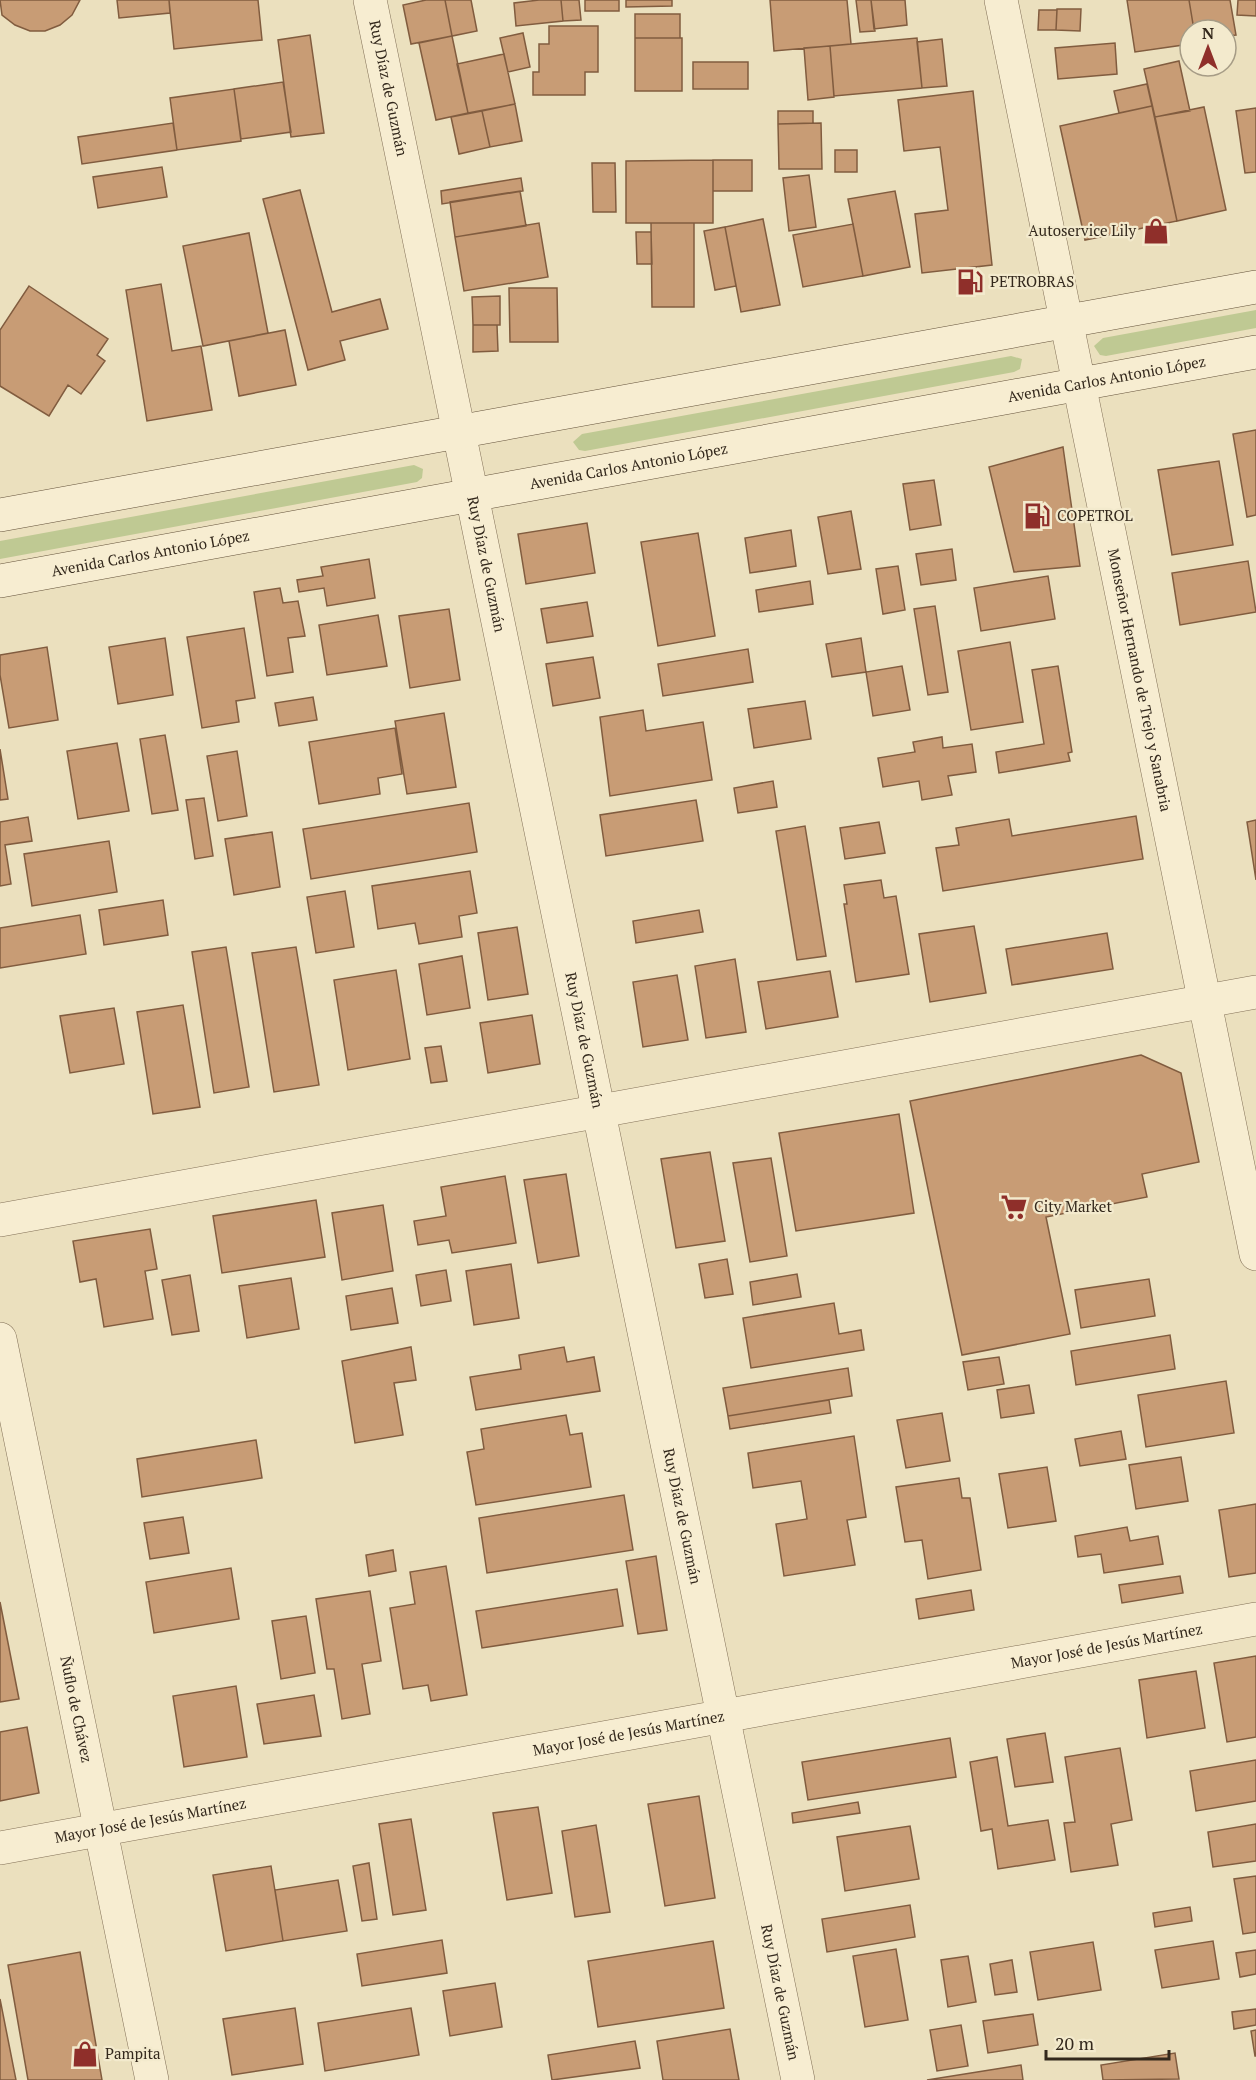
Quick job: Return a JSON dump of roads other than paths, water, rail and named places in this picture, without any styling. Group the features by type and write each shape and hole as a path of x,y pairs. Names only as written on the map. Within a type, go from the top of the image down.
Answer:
{"street":[{"name":"Ruy Díaz de Guzmán","path":"370,0 798,2080"},
{"name":"Monseñor Hernando de Trejo y Sanabria","path":"1001,0 1256,1254"},
{"path":"0,514 1256,287"},
{"name":"Avenida Carlos Antonio López","path":"0,581 1256,352"},
{"path":"0,1220 1256,992"},
{"name":"Ñuflo de Chávez","path":"0,1340 152,2080"},
{"name":"Mayor José de Jesús Martínez","path":"0,1848 1256,1619"}],"place":[{"name":"Autoservice Lily","path":"1156,231"},
{"name":"PETROBRAS","path":"970,282"},
{"name":"COPETROL","path":"1037,516"},
{"name":"City Market","path":"1014,1207"},
{"name":"Pampita","path":"85,2054"}]}
